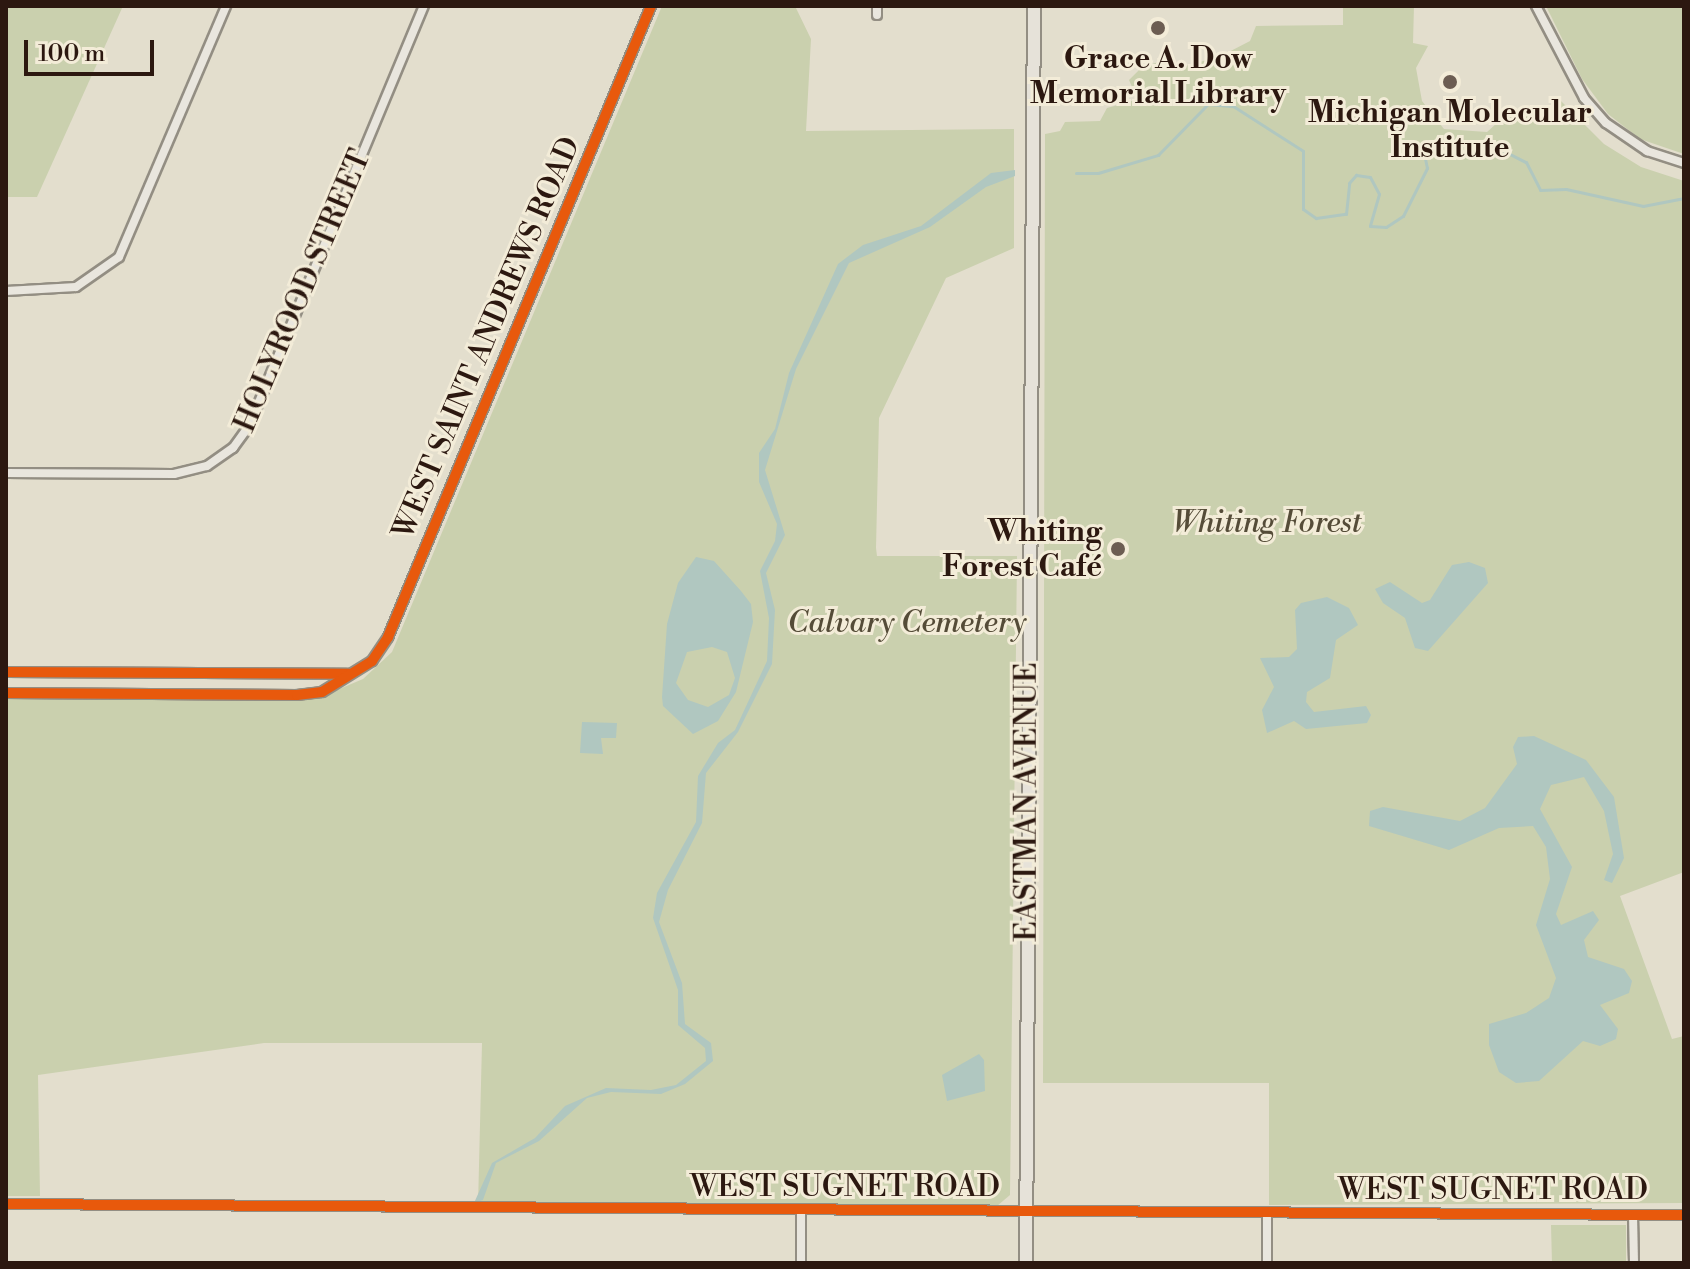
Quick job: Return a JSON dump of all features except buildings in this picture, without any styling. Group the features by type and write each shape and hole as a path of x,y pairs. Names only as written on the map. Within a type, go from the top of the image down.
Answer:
{"main road":[{"name":"EASTMAN AVENUE","path":"1026,1263 1034,6"}],"street":[{"path":"6,291 76,287 119,257 226,6"},
{"name":"HOLYROOD STREET","path":"6,473 174,474 207,466 233,448 249,426 424,6"},
{"name":"WEST SAINT ANDREWS ROAD","path":"6,693 297,695 322,692 372,661 388,637 651,6"},
{"path":"1536,6 1584,98 1606,123 1647,151 1684,163"},
{"path":"6,672 349,674"},
{"path":"151,674 151,694"},
{"name":"WEST SUGNET ROAD","path":"6,1204 1684,1215"},
{"path":"801,1210 801,1263"},
{"path":"1267,1213 1267,1263"},
{"path":"1633,1215 1634,1263"}],"green space":[{"path":"6,6 123,6 37,197 6,197"},
{"name":"Calvary Cemetery","path":"662,6 795,6 811,39 806,131 1014,129 1014,248 946,278 879,418 876,548 877,556 1017,556 1010,1195 997,1206 478,1206 482,1043 264,1043 38,1075 40,1196 6,1196 6,698 318,698 363,679 392,652"},
{"name":"Whiting Forest","path":"1343,6 1414,6 1413,43 1428,46 1416,68 1422,101 1444,129 1487,132 1507,114 1542,112 1560,100 1604,144 1641,167 1684,181 1684,872 1620,896 1672,1039 1684,1036 1684,1203 1269,1205 1269,1083 1043,1083 1045,134 1060,131 1065,122 1100,121 1107,108 1139,99 1145,90 1133,89 1129,80 1142,67 1162,61 1182,67 1221,56 1250,41 1256,26 1343,25"},
{"path":"1546,6 1684,6 1684,154 1640,139 1608,114 1582,79"},
{"path":"1551,1225 1626,1225 1626,1263 1552,1263"}],"water":[{"path":"1015,170 1015,176 986,187 930,227 849,263 796,369 765,470 785,535 766,573 775,610 772,664 738,732 706,773 702,823 668,890 659,922 682,983 685,1024 711,1043 713,1061 685,1084 661,1094 611,1092 587,1098 539,1141 496,1163 483,1200 474,1203 492,1163 535,1138 565,1106 606,1088 651,1090 676,1085 706,1061 705,1048 678,1025 678,990 653,918 657,893 696,822 698,776 718,743 735,730 767,661 769,618 760,571 775,541 777,524 759,482 759,453 775,429 789,373 838,264 863,245 921,226 991,173"},
{"path":"696,557 714,561 751,604 753,622 736,692 718,721 693,734 663,706 662,697 667,624 678,583","holes":["712,647 727,652 735,678 729,695 708,707 688,700 676,683 687,652"]},
{"path":"1469,562 1485,568 1488,583 1428,651 1415,648 1405,618 1383,603 1375,589 1390,582 1422,603 1430,600 1452,565"},
{"path":"1327,597 1349,608 1358,625 1336,640 1330,678 1307,692 1306,702 1314,712 1366,706 1371,715 1367,723 1306,729 1294,721 1267,733 1262,710 1274,687 1260,658 1289,657 1297,649 1295,610 1301,603"},
{"path":"582,722 617,723 616,738 601,738 603,754 580,753"},
{"path":"1534,736 1586,760 1614,797 1624,858 1612,883 1604,880 1613,854 1604,811 1584,777 1551,785 1540,809 1572,867 1556,914 1561,925 1593,911 1599,920 1584,940 1588,957 1624,969 1632,981 1629,993 1600,1005 1618,1029 1616,1039 1600,1046 1583,1041 1539,1081 1516,1083 1499,1072 1489,1045 1489,1024 1526,1013 1549,998 1556,978 1536,925 1550,879 1546,847 1533,826 1499,828 1449,850 1369,826 1370,811 1383,807 1460,821 1485,808 1517,764 1513,747 1518,737"},
{"path":"979,1054 984,1060 985,1091 947,1101 942,1075"}],"waterway":[{"path":"1076,173 1098,173 1158,155 1208,104 1233,106 1303,151 1303,209 1316,218 1346,214 1349,183 1356,175 1370,177 1379,194 1370,226 1386,227 1403,216 1427,168 1424,154 1441,145 1494,146 1526,162 1540,190 1566,189 1643,206 1684,198"}],"cycle path":[{"path":"6,693 297,695 322,692 372,661 388,637 651,6"},
{"path":"6,672 349,674"},
{"path":"6,1204 1684,1215"}],"place":[{"name":"Grace A. Dow Memorial Library","path":"1158,28"},
{"name":"Michigan Molecular Institute","path":"1450,82"},
{"name":"Whiting Forest Café","path":"1118,549"}]}
